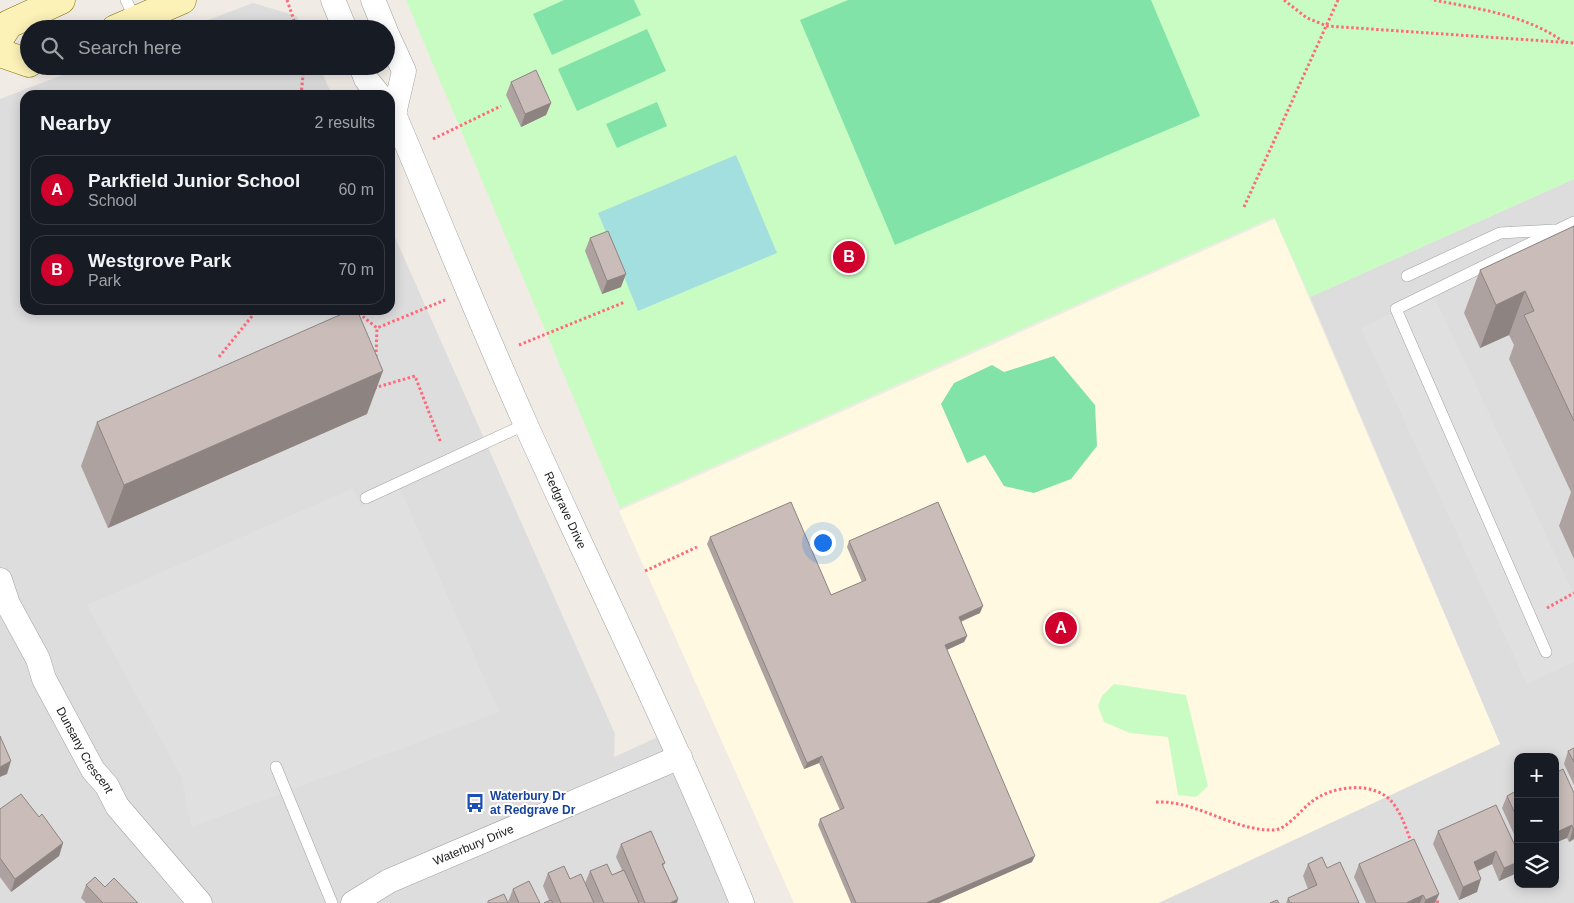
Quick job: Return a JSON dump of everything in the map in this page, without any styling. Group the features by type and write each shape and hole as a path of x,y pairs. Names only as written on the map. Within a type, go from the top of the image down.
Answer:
{"main road":[{"path":"0,38 9,24 61,0"},
{"path":"126,16 182,0"},
{"path":"0,53 20,60"}],"street":[{"path":"332,0 341,20"},
{"name":"Redgrave Drive","path":"372,0 381,20"},
{"name":"Redgrave Drive","path":"395,50 404,71 395,101"},
{"path":"364,75 375,90"},
{"name":"Redgrave Drive","path":"395,118 526,424 680,757 742,903"},
{"name":"Dunsany Crescent","path":"0,580 8,604 38,659 44,679 93,770 107,786 117,806 200,903"},
{"name":"Waterbury Drive","path":"353,903 389,881 680,757"}],"lane":[{"path":"1546,652 1396,309 1574,222"},
{"path":"1407,276 1500,233 1558,230"},
{"path":"366,498 526,424"},
{"path":"276,768 332,903"}],"path":[{"path":"287,0 294,20"},
{"path":"1284,0 1306,18 1327,26 1574,43"},
{"path":"1244,207 1338,0"},
{"path":"1434,0 1515,18 1546,30 1564,42"},
{"path":"302,90 303,75"},
{"path":"410,150 501,106"},
{"path":"378,328 468,292"},
{"path":"496,354 625,302"},
{"path":"219,357 254,315"},
{"path":"361,315 378,328"},
{"path":"376,363 378,328"},
{"path":"375,381 374,390 415,376 447,460"},
{"path":"645,571 697,547"},
{"path":"1531,617 1574,593"},
{"path":"1156,802 1172,801 1233,823 1275,830 1290,821 1311,801 1338,788 1364,788 1380,794 1395,805 1414,848"},
{"path":"1434,894 1438,903"}],"shaded area":[{"path":"253,3 297,16 299,20 208,20"},
{"path":"63,75 323,75 330,90 23,90"},
{"path":"20,91 20,315 395,315 395,237 615,734 614,757 669,732 742,903 0,903 0,99"},
{"path":"1574,179 1574,903 1159,903 1500,744 1310,297"},
{"path":"1275,219 1500,744 1158,903 794,903 619,511"},
{"path":"1433,294 1574,595 1574,662 1527,684 1361,328"},
{"path":"353,488 361,506 400,489 499,712 192,827 181,776 87,605"}],"green space":[{"path":"406,0 1574,0 1574,179 1310,297 1274,217 620,508"},
{"path":"564,0 634,0 641,15 552,55 533,14"},
{"path":"848,0 1151,0 1200,116 895,245 800,20"},
{"path":"647,29 666,71 577,111 558,69"},
{"path":"657,102 667,126 617,148 606,124"},
{"path":"1054,356 1095,405 1097,446 1071,479 1034,493 1004,486 985,455 967,463 941,404 954,383 992,365 1004,372"},
{"path":"1114,684 1186,695 1208,786 1196,797 1178,795 1168,737 1130,733 1104,722 1098,706 1102,696"}],"water":[{"path":"736,155 777,253 638,311 598,213"}],"building":[{"path":"536,70 551,103 525,114 511,82"},
{"path":"1574,226 1574,421 1524,315 1534,311 1525,291 1496,305 1480,270"},
{"path":"608,231 626,274 607,281 590,238"},
{"path":"340,315 359,315 383,371 124,485 97,422"},
{"path":"791,502 831,595 866,580 849,541 938,502 983,606 959,617 967,636 945,645 1035,856 926,903 856,903 820,819 844,808 822,756 807,763 710,537"},
{"path":"0,736 11,761 0,767"},
{"path":"1574,748 1574,762 1568,751"},
{"path":"1563,769 1574,793 1574,828 1572,825 1559,831 1559,798 1559,771"},
{"path":"1514,792 1514,811 1507,796"},
{"path":"21,794 39,817 42,814 63,843 15,879 0,858 0,809"},
{"path":"1496,805 1514,843 1514,864 1504,868 1496,851 1474,862 1481,879 1463,887 1438,831"},
{"path":"651,831 665,863 662,864 678,899 670,903 645,903 621,844"},
{"path":"1414,839 1439,894 1426,900 1423,895 1406,903 1376,903 1359,864"},
{"path":"1322,857 1327,868 1340,862 1359,903 1290,903 1288,898 1317,885 1308,864"},
{"path":"607,864 612,875 624,870 639,903 604,903 590,871"},
{"path":"564,866 570,879 581,874 594,903 561,903 548,873"},
{"path":"95,877 105,887 114,878 138,903 103,903 86,885"},
{"path":"529,881 540,903 519,903 513,889"},
{"path":"504,894 508,903 488,903 488,901"}],"place":[{"name":"Westgrove Park","path":"849,257"},
{"name":"Parkfield Junior School","path":"1061,628"},
{"name":"Waterbury Dr at Redgrave Dr","path":"475,803"}]}
